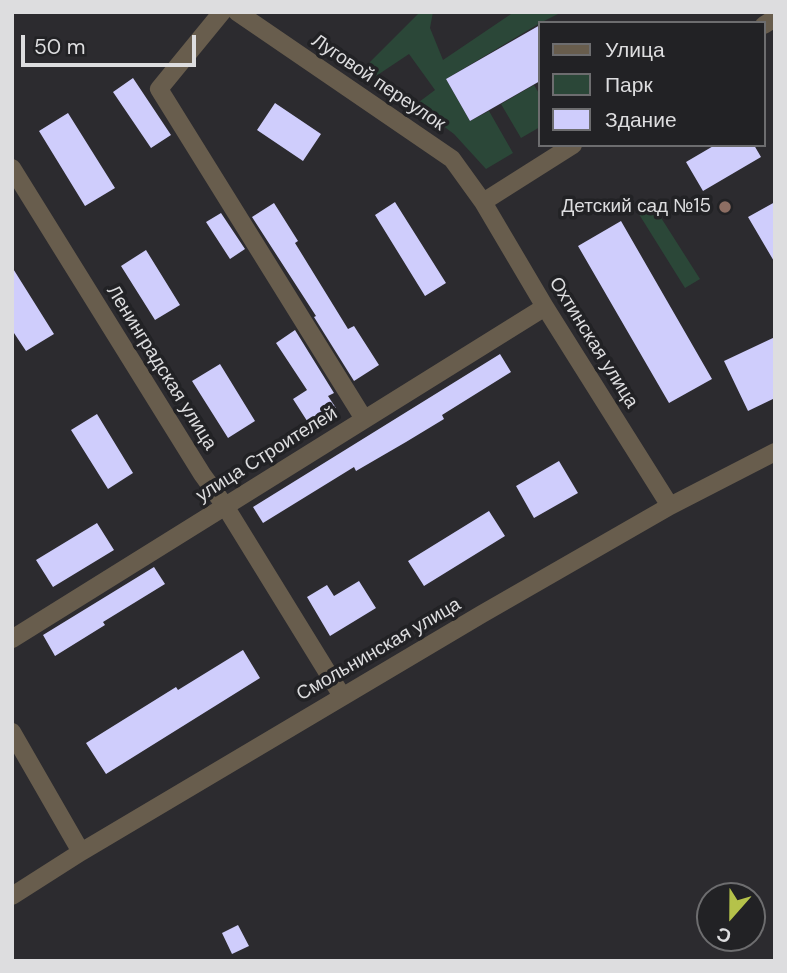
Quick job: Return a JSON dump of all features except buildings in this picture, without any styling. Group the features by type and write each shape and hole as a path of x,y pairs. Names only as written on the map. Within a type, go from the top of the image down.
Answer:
{"street":[{"path":"222,12 159,89 364,419"},
{"name":"Луговой переулок","path":"237,12 452,159 484,202"},
{"path":"484,202 570,147"},
{"name":"Ленинградская улица","path":"12,168 342,696"},
{"name":"Охтинская улица","path":"484,202 545,307 670,506"},
{"name":"улица Строителей","path":"12,639 545,307"},
{"name":"Смольнинская улица","path":"12,896 80,852 342,696 670,506 775,452"},
{"path":"12,732 80,852"}],"green space":[{"path":"420,12 433,12 430,28 443,60 514,12 562,12 544,21 538,21 538,24 446,79 470,121 489,111 513,153 486,169 454,134 415,105 435,90 409,54 376,76 364,68"},
{"path":"534,85 538,92 538,128 521,138 501,104"},
{"path":"651,202 700,279 685,288 637,211"}],"place":[{"name":"Детский сад №15","path":"725,207"}]}
